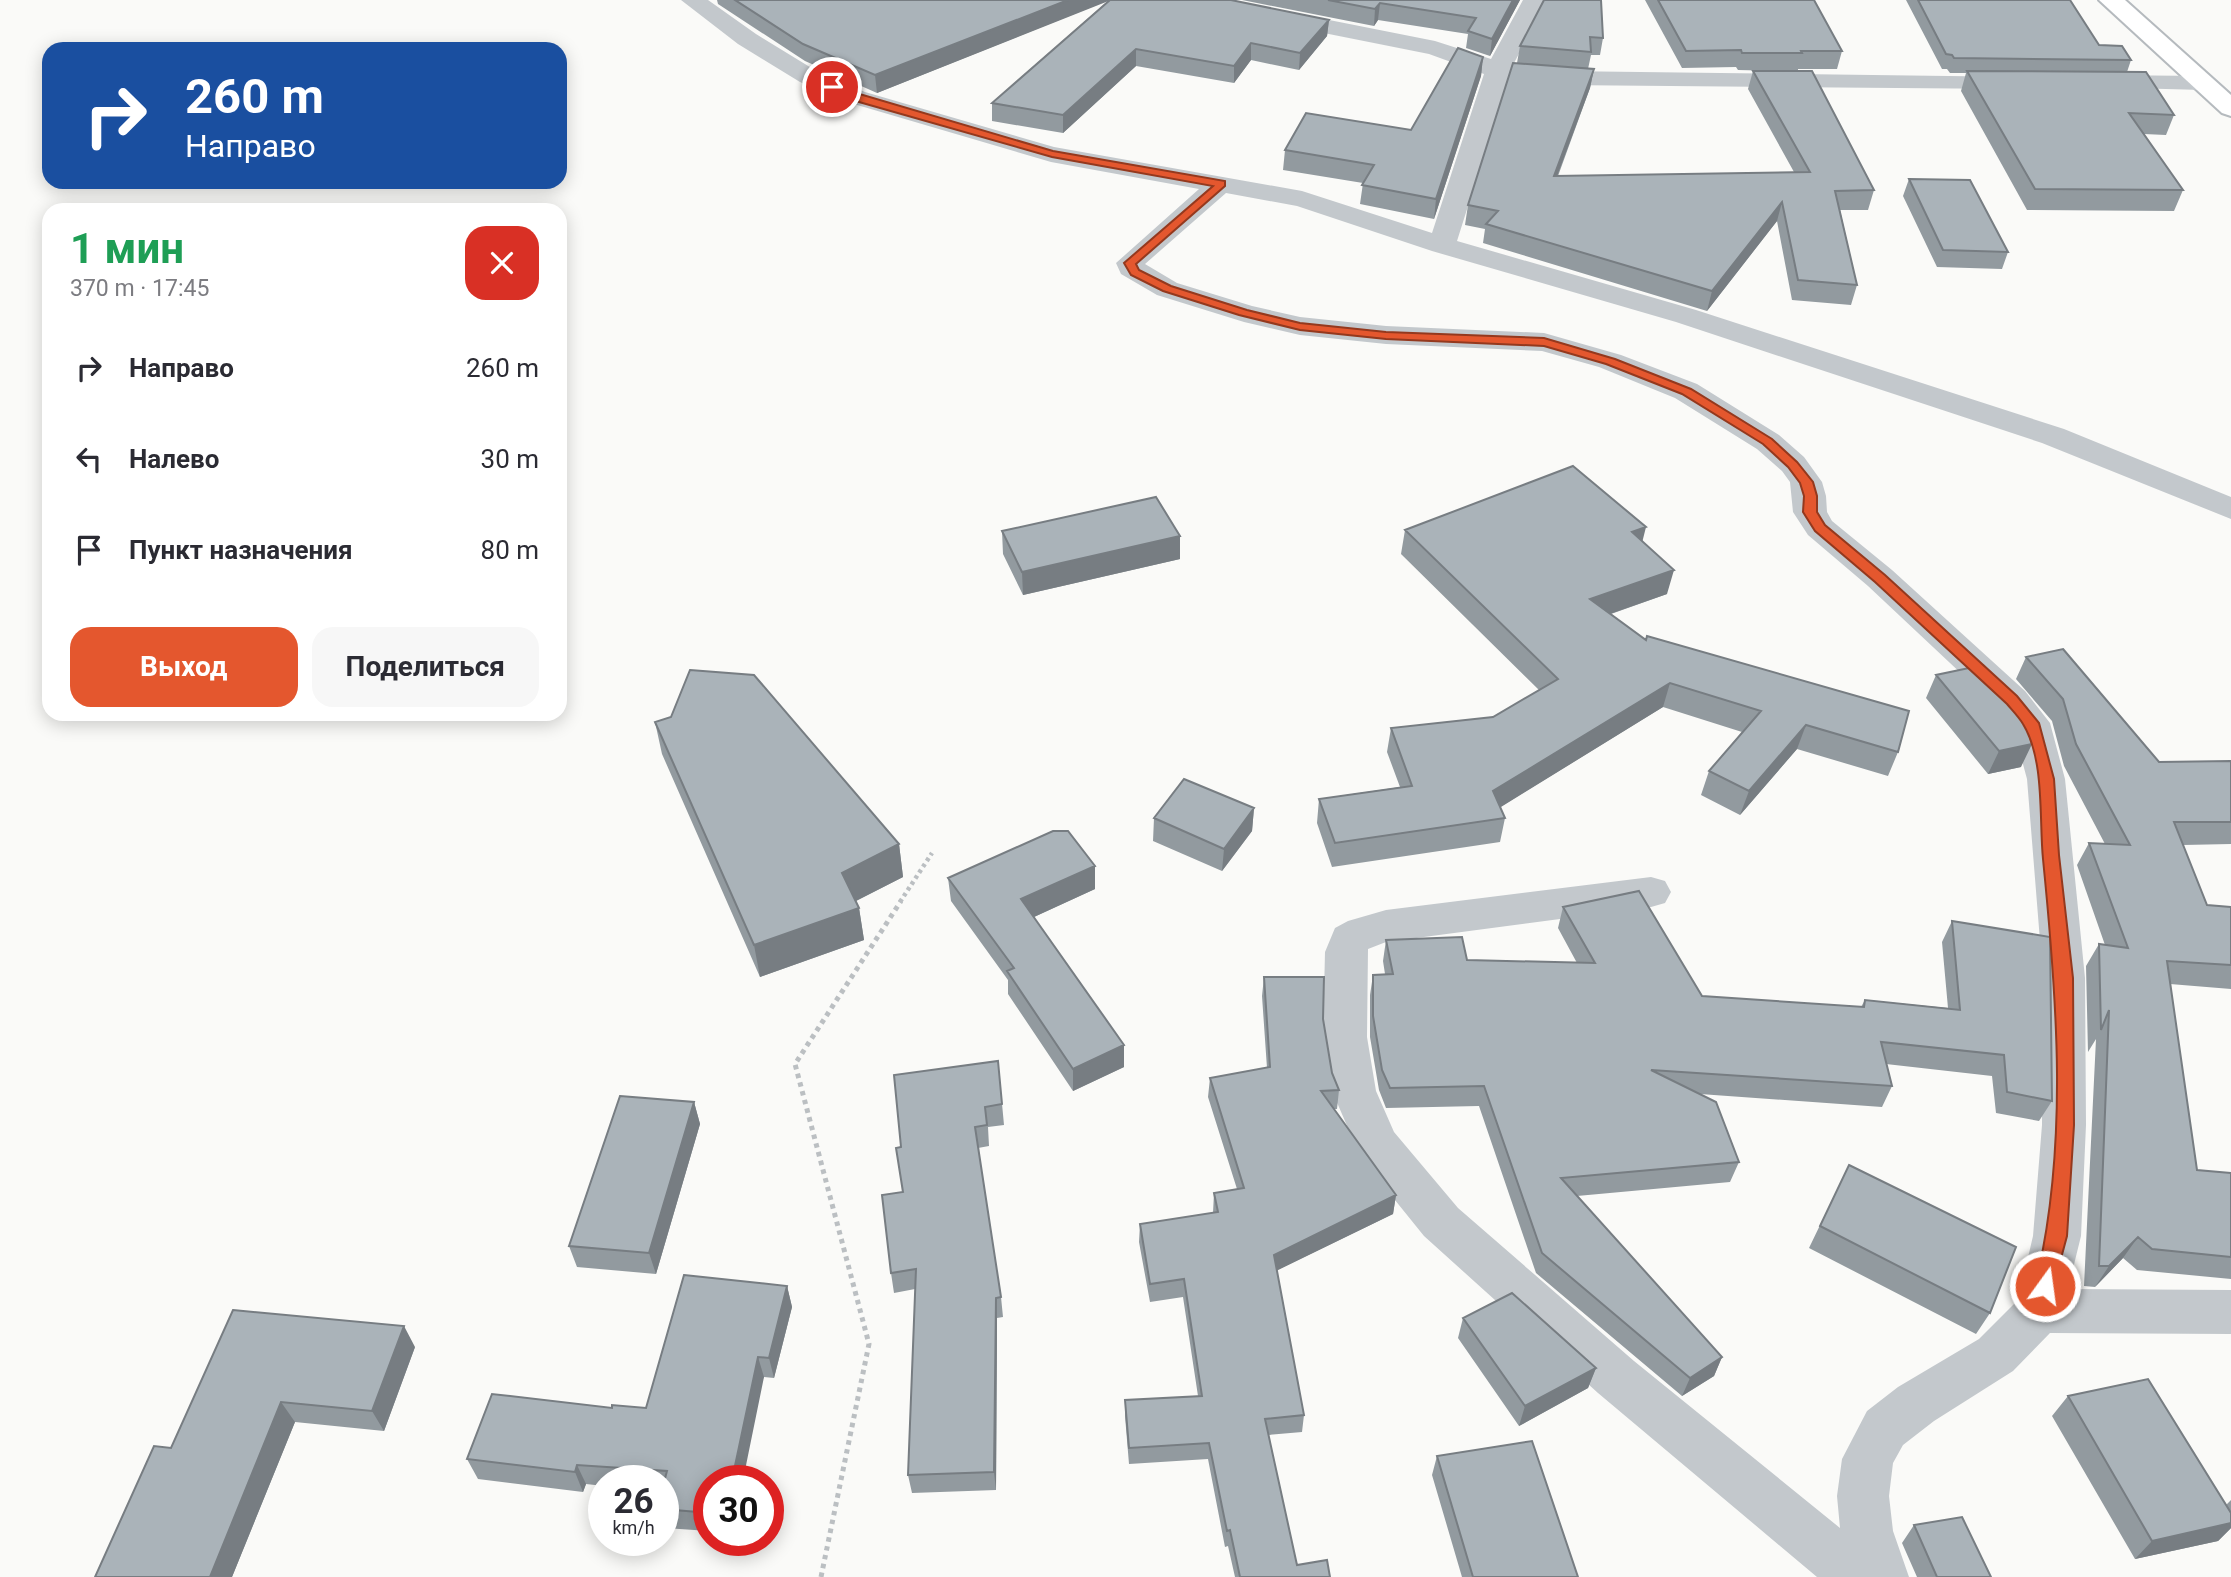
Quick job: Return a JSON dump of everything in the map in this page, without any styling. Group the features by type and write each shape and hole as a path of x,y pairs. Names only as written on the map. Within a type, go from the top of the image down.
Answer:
{"main road":[{"path":"2111,0 2231,108"}],"street":[{"path":"696,0 747,39 809,77 856,97 1052,154 1301,199 1442,245 1686,316 2053,436 2231,509"},
{"path":"1193,0 1435,48 1498,70 1560,78 2038,82"},
{"path":"1442,245 1498,70 1535,0"},
{"path":"2080,82 2203,83"},
{"path":"1221,184 1130,263 1131,268 1167,289 1244,313 1300,326 1386,335 1544,342 1611,362 1686,391 1768,442 1793,464 1806,482 1810,496 1810,512 1820,528 2012,700 2031,723 2046,779 2064,978 2064,1125 2057,1236 2039,1311 1996,1355 1916,1404 1885,1428 1868,1459 1863,1496 1867,1531 1882,1577"},
{"path":"1651,892 1386,926 1363,932 1350,939 1346,952 1345,1037 1354,1091 1377,1144 1441,1222 1616,1377 1858,1577"},
{"path":"2039,1311 2231,1312"}],"path":[{"path":"821,1577 869,1344 795,1064 932,853"}],"building":[{"path":"735,0 1068,0 875,75 803,44"},
{"path":"1110,0 1231,0 1329,20 1300,53 1251,43 1234,66 1136,49 1063,115 992,103"},
{"path":"1328,0 1513,0 1492,39 1468,31 1476,18 1380,3 1375,9"},
{"path":"1544,0 1601,0 1603,38 1590,37 1591,52 1520,46"},
{"path":"1658,0 1814,0 1842,51 1686,51"},
{"path":"1918,0 2070,0 2099,45 2122,46 2131,60 1954,58 1946,54"},
{"path":"1458,48 1483,57 1436,199 1362,185 1374,165 1285,150 1306,113 1411,130"},
{"path":"1513,63 1594,69 1554,176 1810,172 1753,71 1812,71 1874,190 1835,191 1857,285 1798,280 1782,202 1712,291 1486,224 1498,211 1468,205"},
{"path":"1967,71 2146,72 2174,115 2129,113 2183,190 2035,189"},
{"path":"1909,179 1970,180 2008,252 1943,250"},
{"path":"1573,466 1646,527 1632,532 1674,570 1590,599 1646,640 1647,636 1909,711 1898,752 1806,725 1749,791 1709,771 1761,711 1670,683 1493,791 1505,818 1335,843 1319,799 1412,786 1391,728 1493,717 1558,679 1405,530"},
{"path":"1156,497 1180,536 1022,572 1002,531"},
{"path":"2063,649 2159,762 2231,761 2231,822 2174,822 2207,905 2231,907 2231,965 2167,961 2197,1170 2231,1173 2231,1257 2152,1249 2138,1237 2109,1266 2099,1266 2109,1010 2101,1030 2099,944 2128,948 2089,843 2130,845 2076,744 2063,699 2026,657"},
{"path":"1983,665 2021,705 2032,744 1999,751 1936,675"},
{"path":"690,670 754,675 899,844 842,873 859,908 754,945 655,722 671,717"},
{"path":"1184,779 1254,808 1224,849 1154,818"},
{"path":"1053,831 1068,831 1095,866 1021,899 1124,1045 1073,1069 1007,971 1014,968 948,878"},
{"path":"1639,891 1702,996 1864,1007 1865,1000 1960,1010 1952,921 2050,937 2052,1101 2007,1092 2004,1055 1881,1042 1892,1086 1651,1070 1716,1102 1739,1162 1561,1178 1722,1357 1690,1378 1542,1253 1484,1086 1390,1088 1382,1070 1373,1016 1373,975 1393,974 1386,940 1462,937 1467,960 1595,963 1563,907"},
{"path":"1264,977 1324,977 1323,1019 1332,1073 1339,1090 1321,1091 1396,1195 1274,1255 1304,1415 1265,1419 1297,1565 1327,1560 1330,1577 1240,1577 1230,1530 1227,1531 1209,1443 1129,1448 1125,1400 1202,1396 1184,1279 1150,1284 1140,1224 1218,1212 1214,1193 1244,1188 1210,1078 1270,1067"},
{"path":"998,1061 1002,1104 985,1107 987,1125 975,1127 1001,1297 996,1298 994,1472 908,1475 916,1269 891,1273 882,1195 903,1192 896,1148 901,1147 894,1075"},
{"path":"620,1096 694,1102 649,1253 569,1246"},
{"path":"1849,1165 2016,1247 1990,1313 1820,1226"},
{"path":"684,1275 787,1286 769,1358 758,1357 735,1465 693,1465 693,1512 679,1510 679,1465 577,1465 575,1472 467,1459 492,1394 612,1408 612,1405 646,1408"},
{"path":"1512,1293 1596,1368 1525,1406 1463,1318"},
{"path":"233,1310 404,1326 372,1411 281,1402 210,1577 95,1577 154,1446 171,1448"},
{"path":"2148,1379 2231,1513 2231,1523 2152,1541 2068,1396"},
{"path":"1532,1441 1578,1577 1473,1577 1437,1456"},
{"path":"1962,1517 1991,1577 1937,1577 1914,1525"}],"route":[{"path":"832,87 856,97 1052,154 1221,184 1130,263 1135,272 1167,289 1244,313 1300,326 1386,335 1544,342 1611,362 1686,391 1768,442 1793,464 1806,482 1810,496 1810,512 1820,528 2012,700 2031,723 2039,744 2046,779 2064,978 2064,1125 2057,1236 2045,1286"}]}
